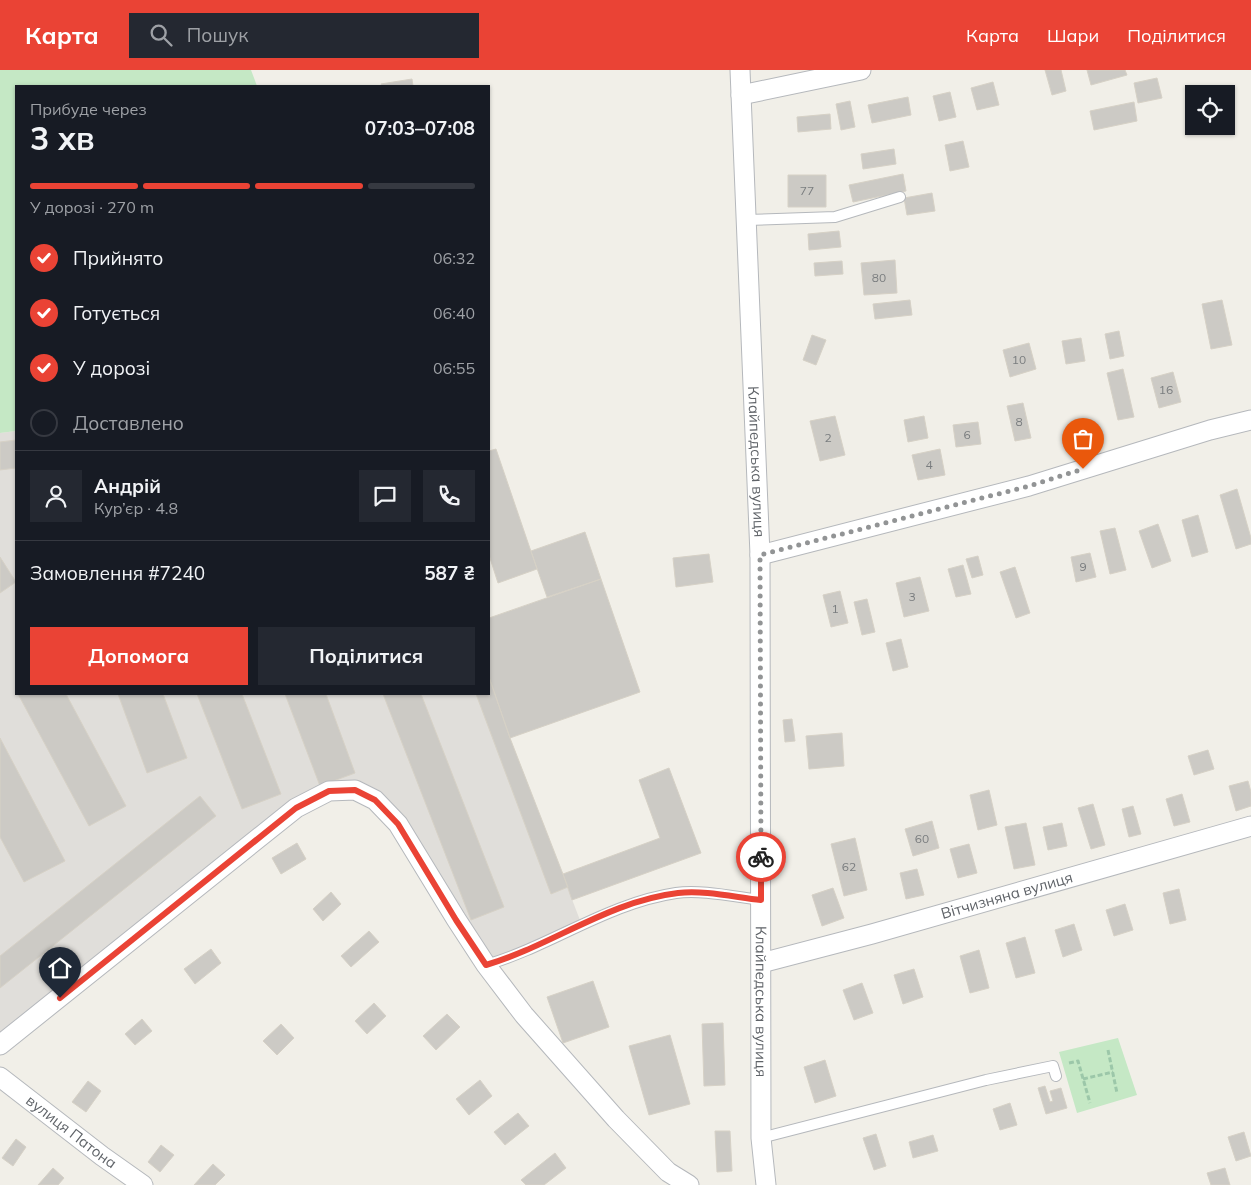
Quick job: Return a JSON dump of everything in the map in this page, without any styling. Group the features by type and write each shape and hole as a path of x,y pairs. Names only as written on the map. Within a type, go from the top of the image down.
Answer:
{"street":[{"name":"Клайпедська вулиця","path":"740,70 760,555 761,1138 766,1185"},
{"path":"742,95 861,70"},
{"path":"760,555 1029,486 1210,430 1251,420"},
{"path":"0,1045 296,808 329,791 355,790 375,800 398,824 456,920 486,965 524,1015 616,1119 668,1172 689,1185"},
{"name":"Вітчизняна вулиця","path":"761,963 882,931 1251,826"},
{"name":"вулиця Патона","path":"0,1077 102,1156 143,1185"}],"lane":[{"path":"746,220 835,217 900,197"},
{"path":"486,965 510,958 588,921 644,900 678,893 698,893 761,900"},
{"path":"761,1138 986,1080 1055,1071"}],"path":[{"path":"1108,1050 1117,1093"},
{"path":"1055,1071 1078,1061 1090,1103"},
{"path":"1083,1079 1113,1072"}],"shaded area":[{"path":"15,431 15,695 490,695 490,680 510,738 583,928 487,963 389,801 377,790 365,785 328,791 0,1043 0,433"}],"green space":[{"path":"0,70 251,70 257,85 15,85 15,431 0,433"},
{"path":"1118,1038 1137,1095 1077,1113 1059,1052"}],"building":[{"path":"1045,70 1061,70 1066,91 1052,95"},
{"path":"1087,70 1125,70 1127,75 1091,85"},
{"path":"1157,78 1162,98 1138,103 1134,83"},
{"path":"412,79 413,85 382,85"},
{"path":"993,82 999,105 977,110 971,88"},
{"path":"950,92 956,117 939,121 933,96"},
{"path":"908,97 911,115 872,123 868,105"},
{"path":"850,101 855,127 841,130 836,104"},
{"path":"1134,102 1137,121 1094,130 1090,111"},
{"path":"830,114 831,129 798,132 797,117"},
{"path":"963,141 969,167 950,171 945,145"},
{"path":"894,149 896,164 863,169 861,154"},
{"path":"903,174 906,191 853,202 849,185"},
{"path":"788,175 826,175 826,207 788,207"},
{"path":"932,193 935,211 907,215 904,198"},
{"path":"839,231 841,247 809,250 808,234"},
{"path":"895,260 897,293 864,295 861,263"},
{"path":"842,261 843,274 815,276 814,263"},
{"path":"910,300 912,315 875,319 873,304"},
{"path":"1222,300 1232,345 1211,349 1202,304"},
{"path":"1119,331 1124,356 1110,359 1105,334"},
{"path":"812,335 826,340 816,365 803,360"},
{"path":"1081,338 1085,361 1066,364 1062,341"},
{"path":"1029,343 1036,369 1010,377 1003,350"},
{"path":"1123,369 1134,417 1118,420 1107,373"},
{"path":"1173,372 1181,402 1159,408 1151,378"},
{"path":"1023,403 1031,438 1015,441 1007,406"},
{"path":"835,416 845,455 820,461 810,421"},
{"path":"924,416 928,438 908,442 904,420"},
{"path":"978,422 981,444 956,447 953,425"},
{"path":"15,440 15,468 0,470 0,442"},
{"path":"496,449 537,569 498,583 490,558 490,451"},
{"path":"940,449 945,475 918,480 912,455"},
{"path":"1237,489 1251,544 1236,549 1220,495"},
{"path":"1198,515 1208,552 1192,557 1182,520"},
{"path":"1158,524 1171,561 1152,568 1139,531"},
{"path":"1115,528 1126,570 1110,574 1100,531"},
{"path":"585,532 601,579 547,597 531,551"},
{"path":"1090,553 1096,577 1076,582 1071,557"},
{"path":"709,554 713,582 676,587 673,558"},
{"path":"978,556 983,575 972,578 966,559"},
{"path":"0,557 15,583 0,593"},
{"path":"963,565 971,594 956,597 948,569"},
{"path":"1015,567 1030,613 1016,618 1000,572"},
{"path":"920,577 929,611 904,617 896,583"},
{"path":"601,579 640,692 510,738 490,680 490,618"},
{"path":"840,591 848,623 831,627 823,595"},
{"path":"867,599 875,632 862,635 854,602"},
{"path":"901,639 908,667 893,671 886,643"},
{"path":"490,680 510,738 568,887 551,894 476,695 490,695"},
{"path":"19,695 67,695 126,806 89,826"},
{"path":"118,695 163,695 187,758 147,773"},
{"path":"197,695 242,695 281,794 242,809"},
{"path":"285,695 326,695 355,773 320,786"},
{"path":"383,695 421,695 504,907 471,920"},
{"path":"792,719 795,741 785,742 783,720"},
{"path":"842,733 844,766 809,769 806,736"},
{"path":"0,738 65,861 24,882 0,837"},
{"path":"1208,750 1214,769 1194,775 1188,756"},
{"path":"669,768 701,853 572,900 563,874 660,838 639,780"},
{"path":"1248,781 1251,792 1251,806 1236,811 1229,786"},
{"path":"989,790 997,825 978,830 970,795"},
{"path":"1182,794 1190,822 1174,826 1166,799"},
{"path":"200,796 216,816 0,988 0,956"},
{"path":"1093,804 1105,845 1091,849 1078,808"},
{"path":"1133,806 1141,834 1129,837 1122,809"},
{"path":"932,821 939,848 913,856 905,829"},
{"path":"1026,823 1035,865 1014,869 1005,827"},
{"path":"1062,823 1067,846 1048,850 1043,827"},
{"path":"855,838 867,890 844,896 831,844"},
{"path":"297,843 306,859 281,874 272,858"},
{"path":"969,844 977,873 958,878 950,849"},
{"path":"917,869 924,895 906,899 900,873"},
{"path":"833,888 844,918 822,926 812,895"},
{"path":"1179,889 1186,920 1170,924 1163,893"},
{"path":"331,892 341,904 323,921 313,909"},
{"path":"1125,904 1133,930 1114,936 1106,910"},
{"path":"1074,924 1082,950 1063,957 1055,930"},
{"path":"369,931 379,942 351,967 341,956"},
{"path":"1025,937 1035,973 1016,978 1006,943"},
{"path":"211,949 221,963 195,984 184,969"},
{"path":"979,950 989,988 970,993 960,956"},
{"path":"914,969 923,997 903,1004 894,975"},
{"path":"593,981 609,1027 563,1043 547,997"},
{"path":"862,983 873,1013 854,1020 843,990"},
{"path":"374,1003 386,1016 367,1034 355,1021"},
{"path":"447,1014 460,1027 436,1050 423,1036"},
{"path":"142,1019 152,1031 135,1045 125,1034"},
{"path":"723,1023 725,1085 704,1086 702,1024"},
{"path":"281,1024 294,1038 277,1055 263,1041"},
{"path":"670,1035 690,1104 649,1115 629,1046"},
{"path":"825,1060 836,1096 815,1103 804,1067"},
{"path":"480,1080 492,1096 469,1115 456,1099"},
{"path":"88,1081 101,1091 86,1112 72,1102"},
{"path":"1045,1086 1050,1102 1053,1101 1050,1091 1061,1088 1067,1108 1046,1114 1038,1088"},
{"path":"1010,1103 1017,1125 1000,1130 993,1109"},
{"path":"518,1113 529,1126 505,1145 494,1132"},
{"path":"715,1131 730,1131 732,1171 717,1172"},
{"path":"1244,1132 1251,1156 1236,1161 1228,1137"},
{"path":"876,1134 886,1166 874,1170 863,1138"},
{"path":"933,1135 938,1151 913,1158 909,1142"},
{"path":"16,1139 26,1147 13,1166 2,1158"},
{"path":"161,1145 174,1155 160,1172 148,1162"},
{"path":"555,1153 566,1168 544,1185 526,1185 521,1180"},
{"path":"213,1164 225,1175 215,1185 194,1185"},
{"path":"53,1168 64,1178 58,1185 38,1185"},
{"path":"1225,1168 1230,1185 1211,1185 1207,1173"}],"way so far":[{"path":"761,857 760,555 1029,486 1083,469"}],"route":[{"path":"60,998 296,808 329,791 355,790 375,800 398,824 456,920 486,965 510,958 588,921 644,900 678,893 698,893 761,900 761,857"}]}
